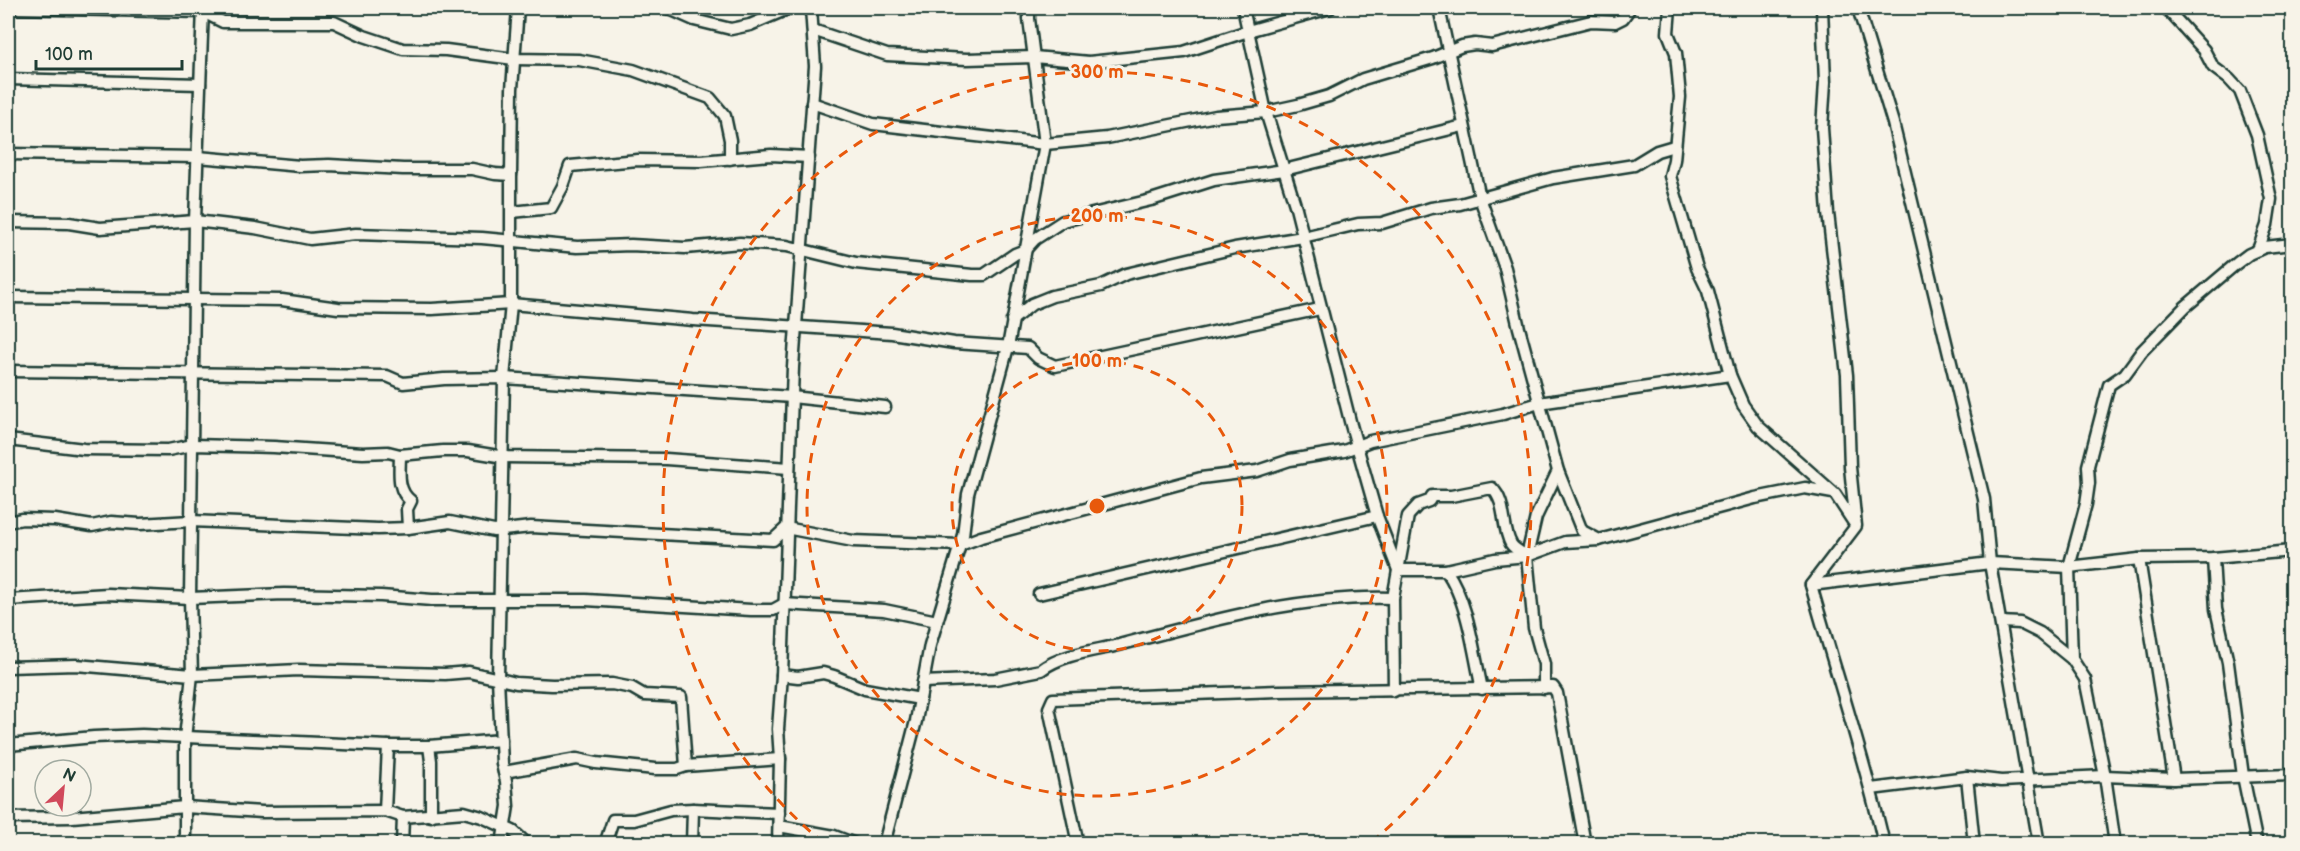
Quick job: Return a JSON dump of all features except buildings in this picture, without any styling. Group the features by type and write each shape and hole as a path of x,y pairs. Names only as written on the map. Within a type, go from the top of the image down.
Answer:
{"street":[{"path":"13,8 203,10 223,22 334,22 364,36 403,49 446,50 514,59 579,60 633,70 710,98 725,116 730,140 730,159"},
{"path":"502,843 508,806 501,740 498,678 504,378 511,304 509,242 512,212 514,59 518,8"},
{"path":"668,8 694,21 731,29 750,25 790,8"},
{"path":"778,843 780,759 778,729 792,397 815,66 811,8"},
{"path":"884,843 920,699 930,645 965,526 968,494 1008,347 1045,144 1029,8"},
{"path":"1243,8 1266,112 1303,237 1357,445 1377,516 1398,570"},
{"path":"813,30 887,55 967,59 1034,57 1089,62 1184,52 1330,8"},
{"path":"1439,8 1480,198 1505,268 1558,471 1582,531 1599,540"},
{"path":"813,103 873,124 1045,144 1107,138 1216,116 1266,112 1329,96 1363,79 1468,45 1492,46 1591,21 1615,22 1623,18 1630,8"},
{"path":"1670,8 1668,33 1676,53 1680,97 1670,176 1697,268 1708,291 1730,375 1743,405 1758,426 1835,494 1856,526"},
{"path":"1811,585 1856,526 1850,467 1847,375 1828,213 1822,128 1825,82 1822,8"},
{"path":"1858,8 1893,123 1984,499 1990,563 2039,843"},
{"path":"2166,8 2204,50 2213,68 2229,79 2240,91 2257,135 2271,199 2267,225 2258,250"},
{"path":"185,843 184,738 192,675 190,597 195,375 195,221 203,10"},
{"path":"8,80 200,84"},
{"path":"8,222 69,223 100,228 195,221 255,228 310,239 356,234 482,238 577,247 631,245 685,248 740,243 787,246 856,262 972,275 984,274 1025,250 1035,239 1063,221 1151,200 1214,180 1284,170 1463,126"},
{"path":"1012,320 1032,304 1052,296 1101,286 1126,274 1235,248 1303,237 1358,224 1382,223 1431,207 1460,204 1553,178 1634,165 1657,152 1674,146"},
{"path":"8,154 198,157 300,166 329,165 403,170 472,169 511,175"},
{"path":"512,212 551,208 563,186 570,166 638,160 702,161 771,155 809,157"},
{"path":"2072,659 2069,567 2086,504 2089,483 2088,466 2109,385 2125,374 2154,338 2186,307 2237,263 2265,247 2292,244"},
{"path":"8,297 282,300 338,308 432,309 511,304 671,318 892,333 954,343 1028,348 1038,358 1055,366 1320,309"},
{"path":"8,371 387,376 403,383 504,378 792,397 885,407"},
{"path":"786,528 853,541 960,545 981,537 1200,478 1257,471 1290,460 1344,451 1357,445 1503,414 1539,403 1730,375"},
{"path":"8,440 84,449 168,450 193,445 274,447 363,453 388,452 400,455 478,451 504,457 666,459 789,468"},
{"path":"400,455 401,489 404,496 411,501 407,509 408,528"},
{"path":"1544,688 1544,664 1534,628 1527,556 1536,517 1558,471"},
{"path":"1394,691 1393,598 1408,516 1418,505 1429,501 1432,496 1451,496 1492,488 1500,497 1512,546 1527,556"},
{"path":"1398,570 1446,570 1527,556 1565,542 1599,540 1755,498 1805,488 1835,494"},
{"path":"1040,594 1377,516"},
{"path":"8,522 22,519 55,520 92,526 111,522 140,524 191,521 378,529 408,528 450,522 502,531 531,527 773,540 786,528"},
{"path":"1811,585 1990,563 2069,567 2139,559 2213,558 2292,551"},
{"path":"2213,558 2216,609 2228,663 2243,776 2258,843"},
{"path":"2139,559 2174,779"},
{"path":"1446,570 1461,598 1482,689"},
{"path":"1811,585 1871,789 1884,843"},
{"path":"8,600 108,594 190,597 284,594 381,596 432,600 586,600 751,610 773,610 784,604 884,610 937,621"},
{"path":"923,682 995,679 1041,670 1047,665 1085,653 1219,619 1296,605 1366,597 1393,598"},
{"path":"2001,622 2020,623 2040,633 2072,659 2085,679 2105,776 2115,843"},
{"path":"8,667 75,665 192,675 299,670 445,674 469,672 516,682 552,685 612,684 632,688 644,695 681,697 686,766"},
{"path":"782,675 798,677 823,674 834,676 865,689 920,699"},
{"path":"1078,843 1048,708 1053,699 1280,691 1553,687 1557,693 1585,843"},
{"path":"8,745 142,735 388,746 429,746 501,740"},
{"path":"385,811 388,746"},
{"path":"429,746 431,816"},
{"path":"504,772 578,759 654,769 677,769 686,766 780,759"},
{"path":"1871,789 1967,777 2001,781 2105,776 2174,779 2292,775"},
{"path":"1967,777 1974,843"},
{"path":"8,819 185,807 262,812 385,811 403,817 465,812 513,831 527,843"},
{"path":"606,843 613,820 634,820 671,810 693,809 779,813"},
{"path":"692,843 693,809"},
{"path":"402,843 403,817"},
{"path":"779,826 834,836 855,843"}]}
